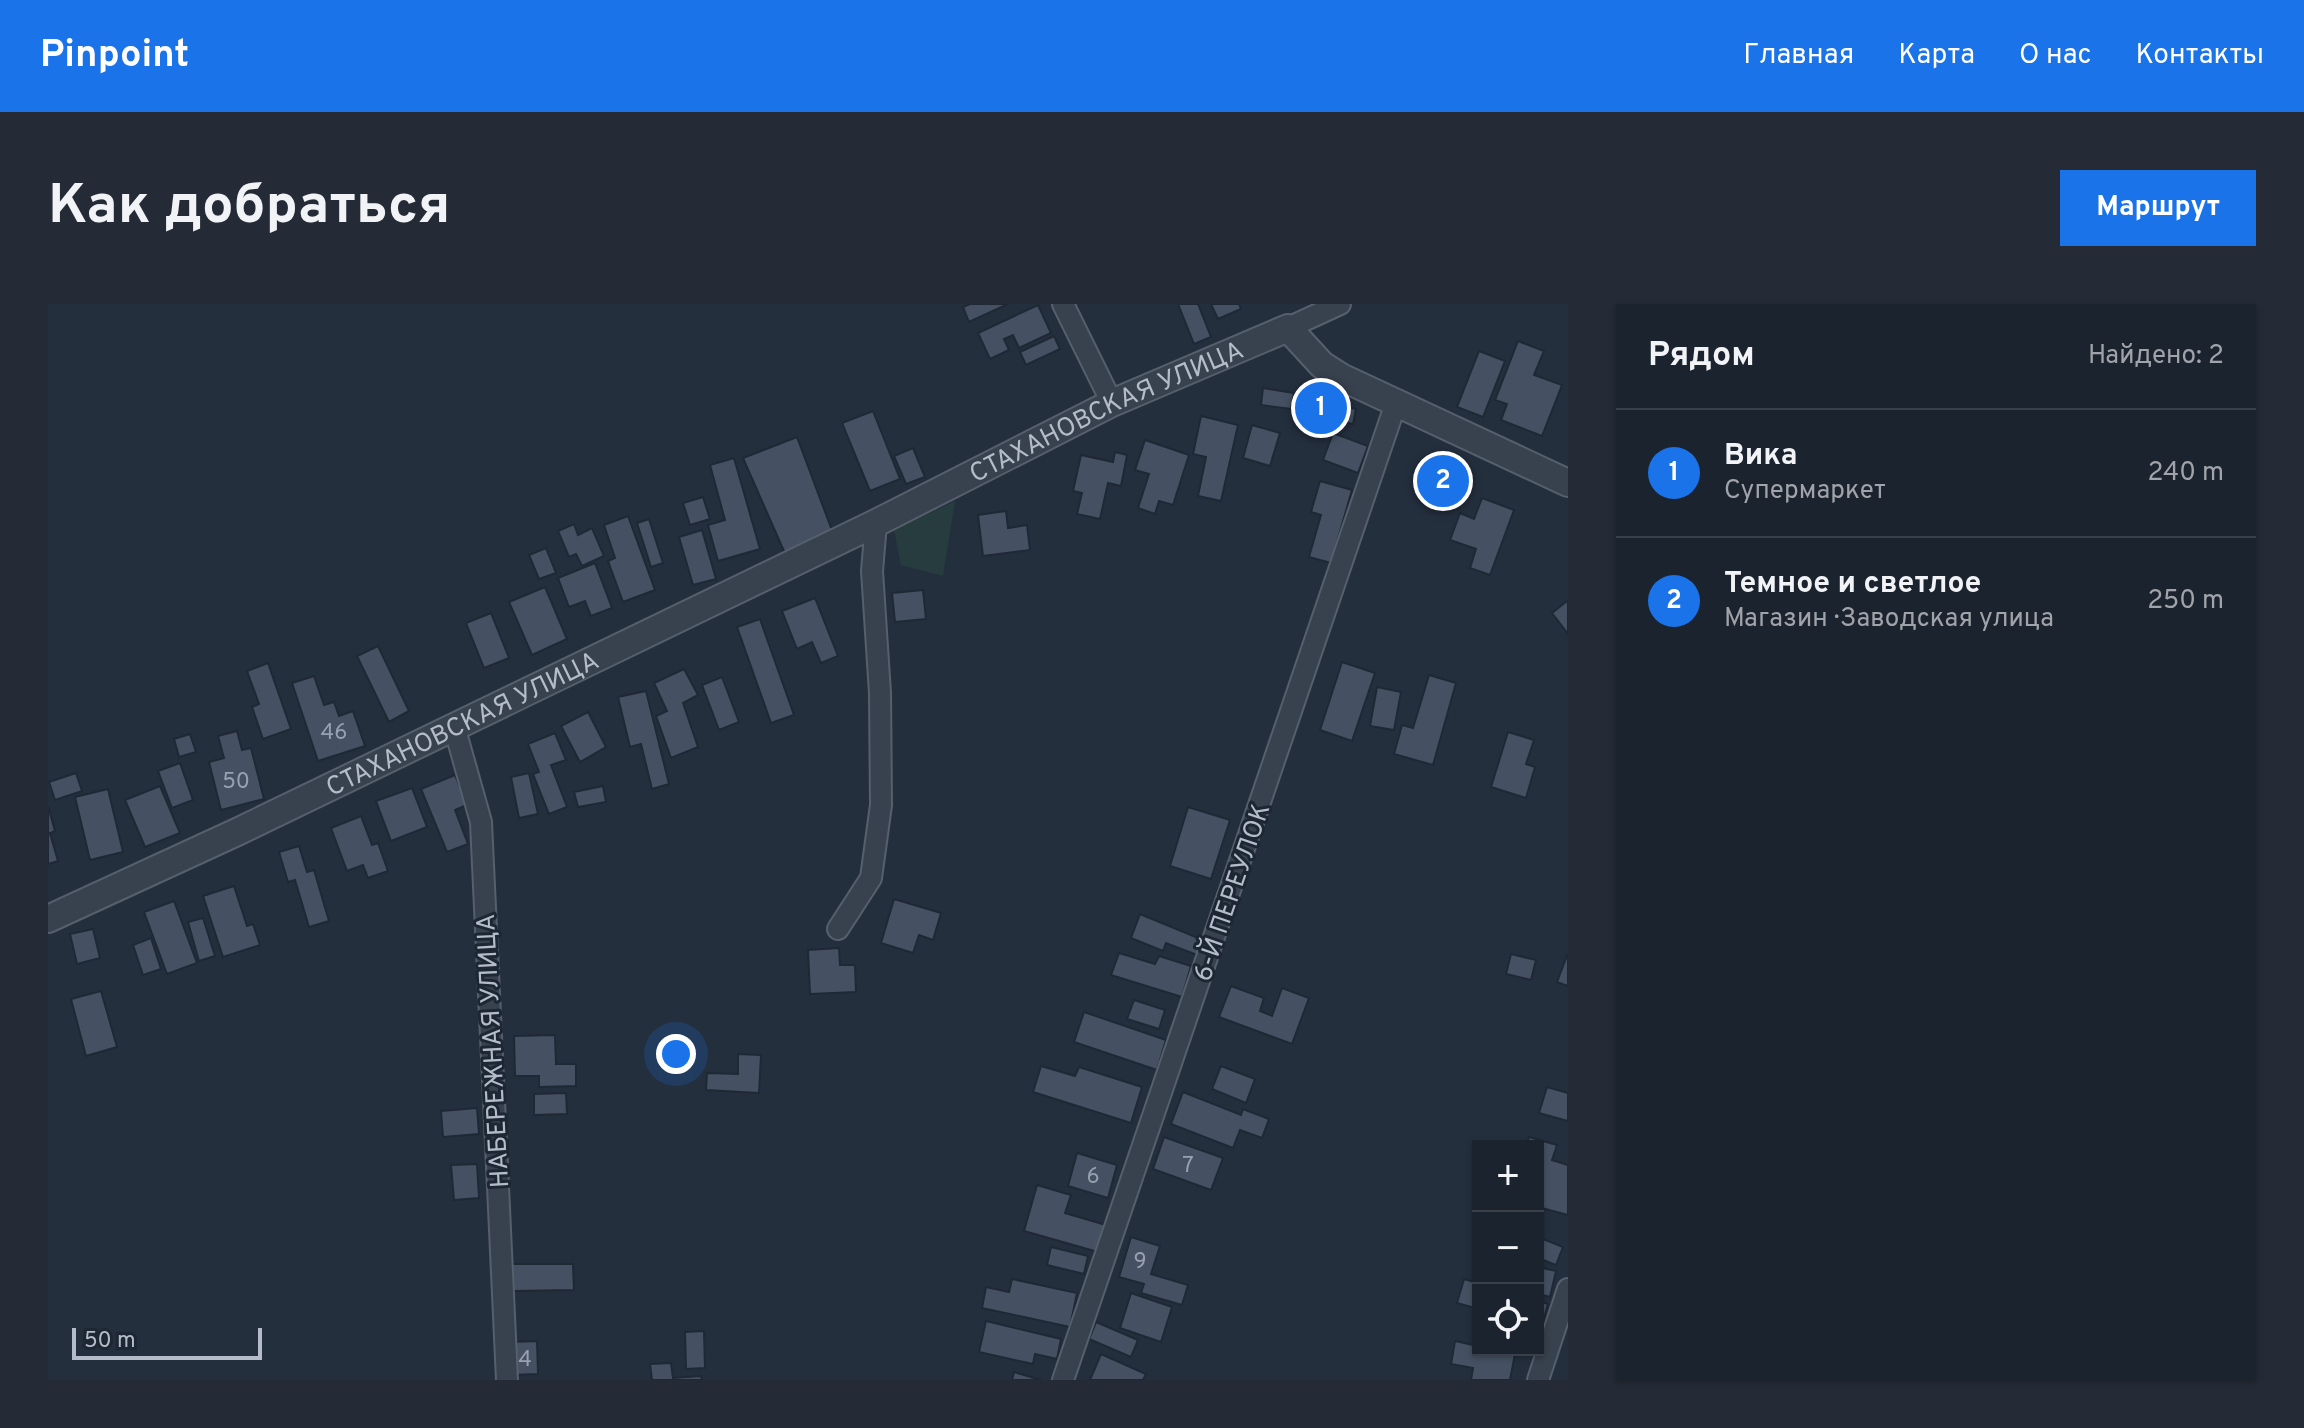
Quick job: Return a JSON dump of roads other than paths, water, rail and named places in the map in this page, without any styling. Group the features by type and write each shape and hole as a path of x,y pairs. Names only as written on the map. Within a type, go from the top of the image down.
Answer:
{"street":[{"path":"1063,304 1112,403"},
{"name":"СТАХАНОВСКАЯ УЛИЦА","path":"48,919 876,523 1112,403 1340,304"},
{"path":"1288,328 1322,365 1568,483"},
{"name":"6-Й ПЕРЕУЛОК","path":"1063,1380 1396,403"},
{"path":"838,929 871,878 881,805 880,693 872,571 876,523"},
{"name":"НАБЕРЕЖНАЯ УЛИЦА","path":"454,726 481,822 507,1380"},
{"path":"1538,1380 1568,1289"}],"place":[{"name":"Вика","path":"1321,408"},
{"name":"Темное и светлое","path":"1443,481"}]}
